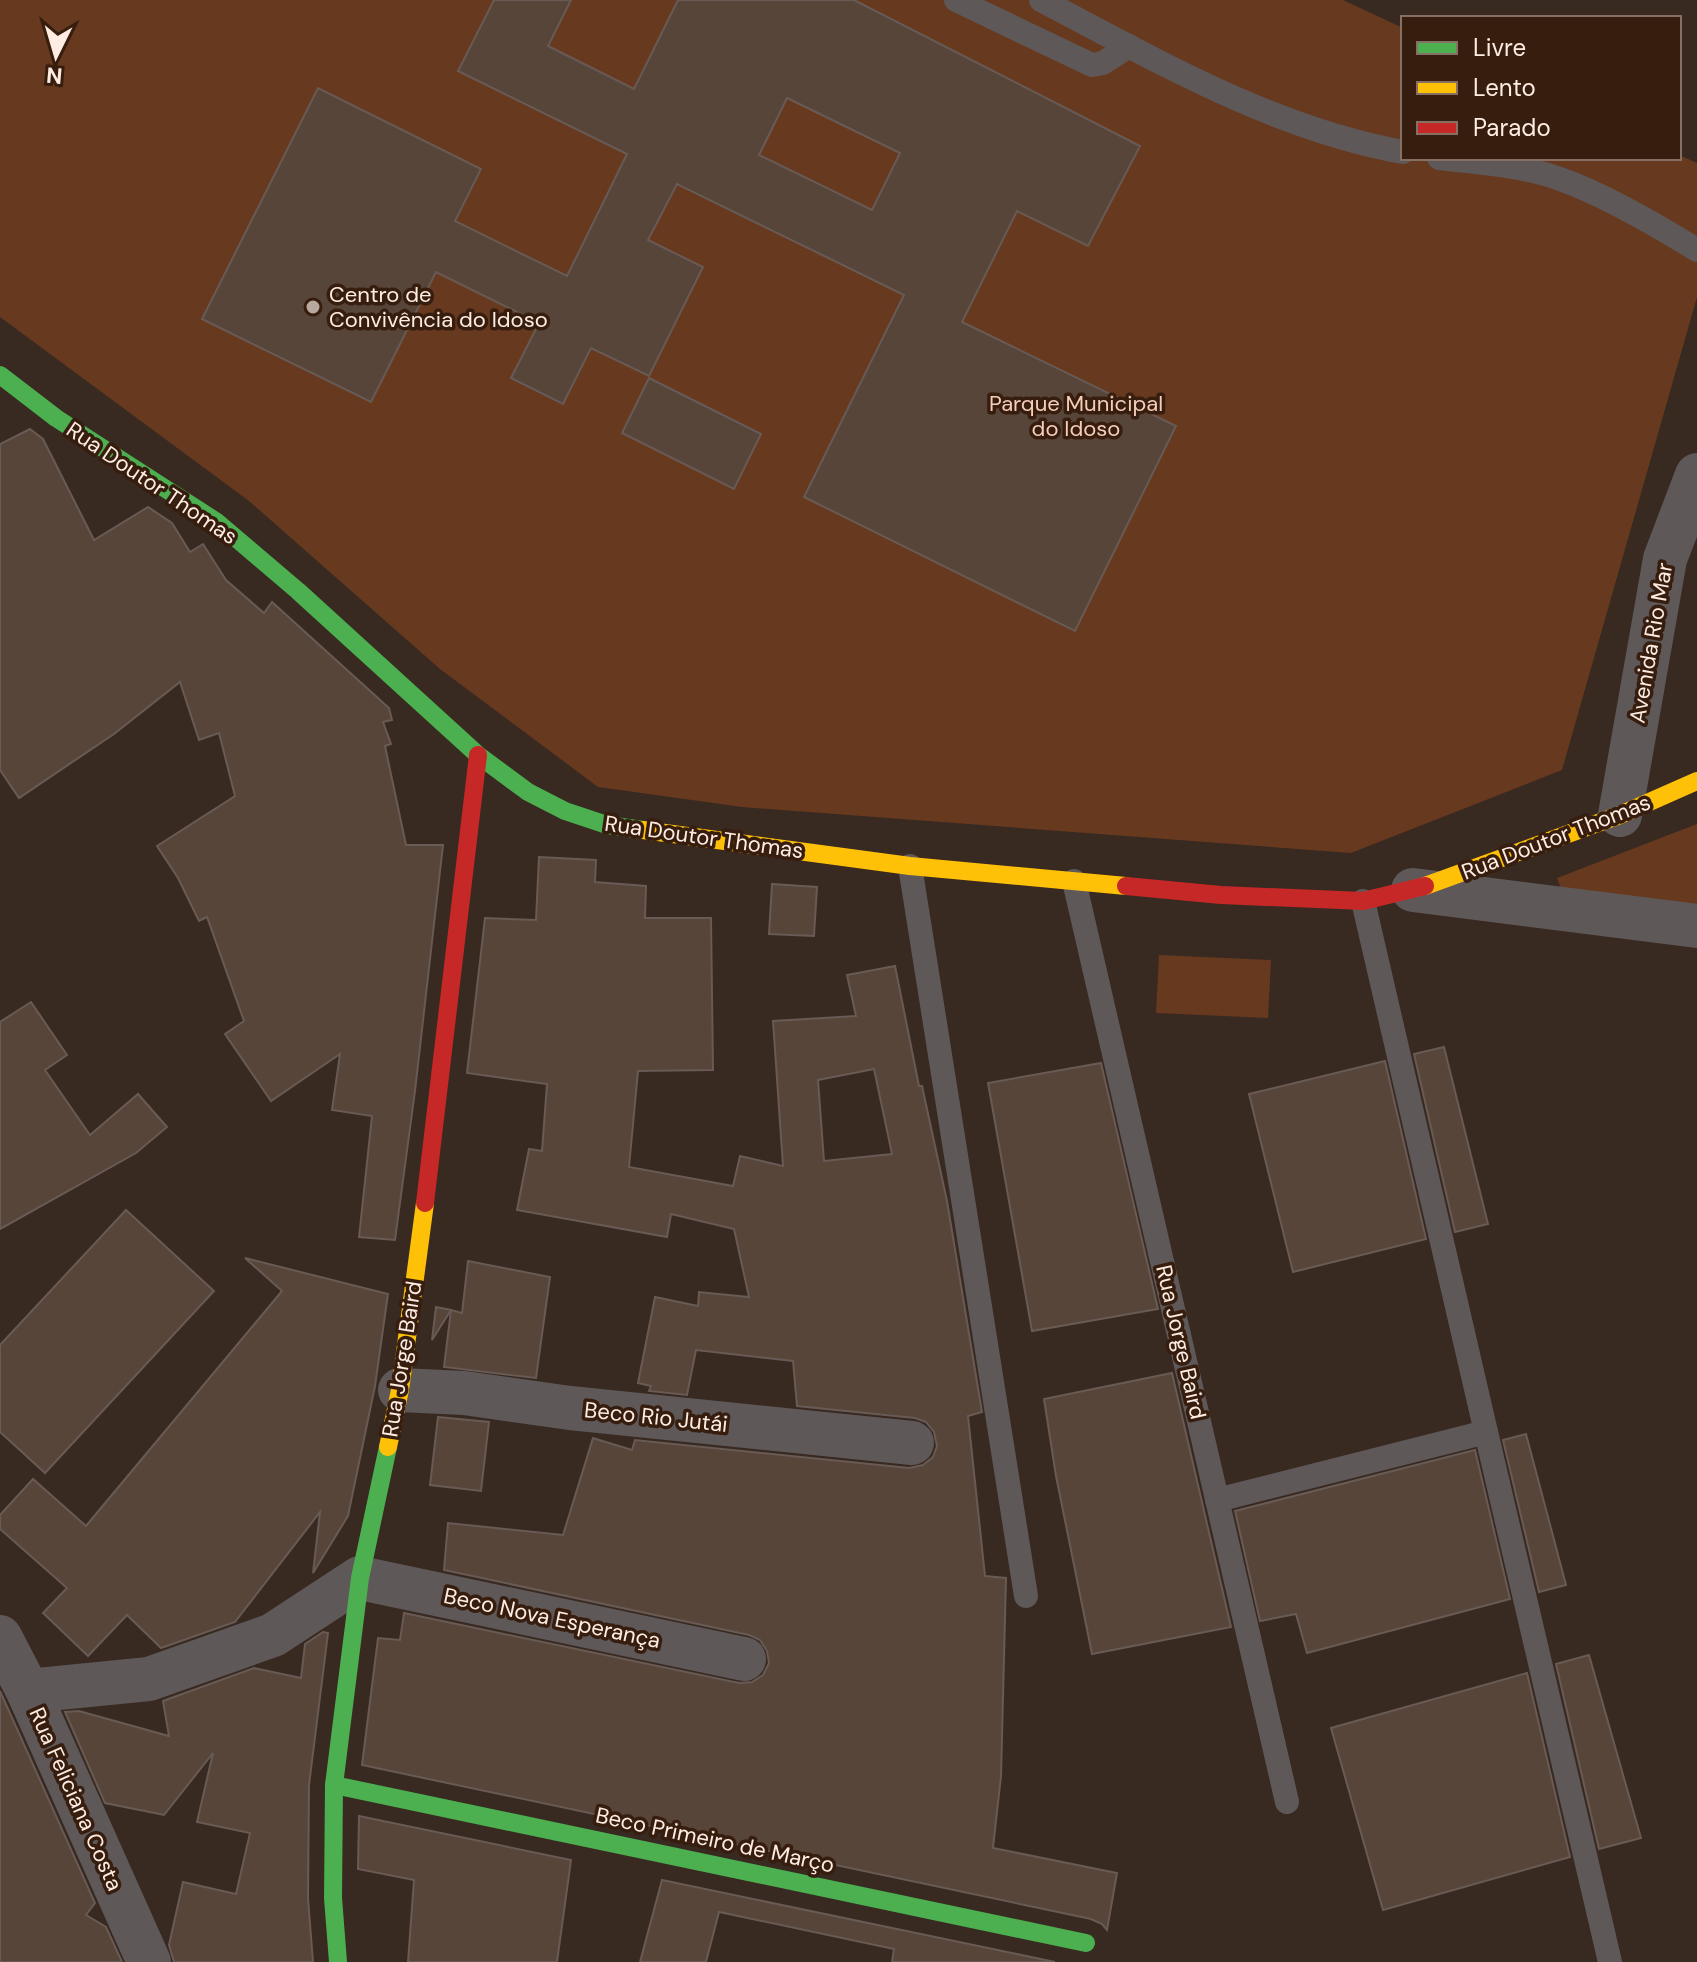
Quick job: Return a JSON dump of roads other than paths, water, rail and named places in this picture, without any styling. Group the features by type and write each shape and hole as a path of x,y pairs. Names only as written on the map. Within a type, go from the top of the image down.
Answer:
{"street":[{"name":"Rua Doutor Thomas","path":"0,375 56,418 217,522 298,591 478,755 528,792 565,811 607,825 910,866 1221,895 1363,901 1413,890 1620,815 1697,781"},
{"name":"Avenida Rio Mar","path":"1620,815 1665,559 1697,475"},
{"name":"Rua Jorge Baird","path":"338,1962 333,1898 334,1785 360,1578 400,1390 440,1094 478,755"},
{"name":"Rua Doutor Thomas","path":"1413,890 1697,926"},
{"name":"Beco Rio Jutái","path":"400,1390 464,1393 570,1408 912,1443"},
{"name":"Beco Nova Esperança","path":"360,1578 744,1659"},
{"path":"28,1691 149,1679 273,1635 360,1578"},
{"name":"Rua Feliciana Costa","path":"0,1637 28,1691 149,1962"},
{"name":"Beco Primeiro de Março","path":"334,1785 1086,1943"}],"lane":[{"path":"956,0 1092,65 1103,63 1129,46"},
{"path":"1041,0 1276,116 1369,146 1401,152"},
{"path":"1453,160 1560,178 1668,232 1697,250"},
{"path":"910,866 1026,1596"},
{"name":"Rua Jorge Baird","path":"1074,881 1287,1802"},
{"path":"1363,901 1610,1962"},
{"path":"1217,1500 1486,1432"}],"place":[{"name":"Centro de Convivência do Idoso","path":"313,307"}],"park label":[{"name":"Parque Municipal do Idoso","path":"1076,416"}]}
